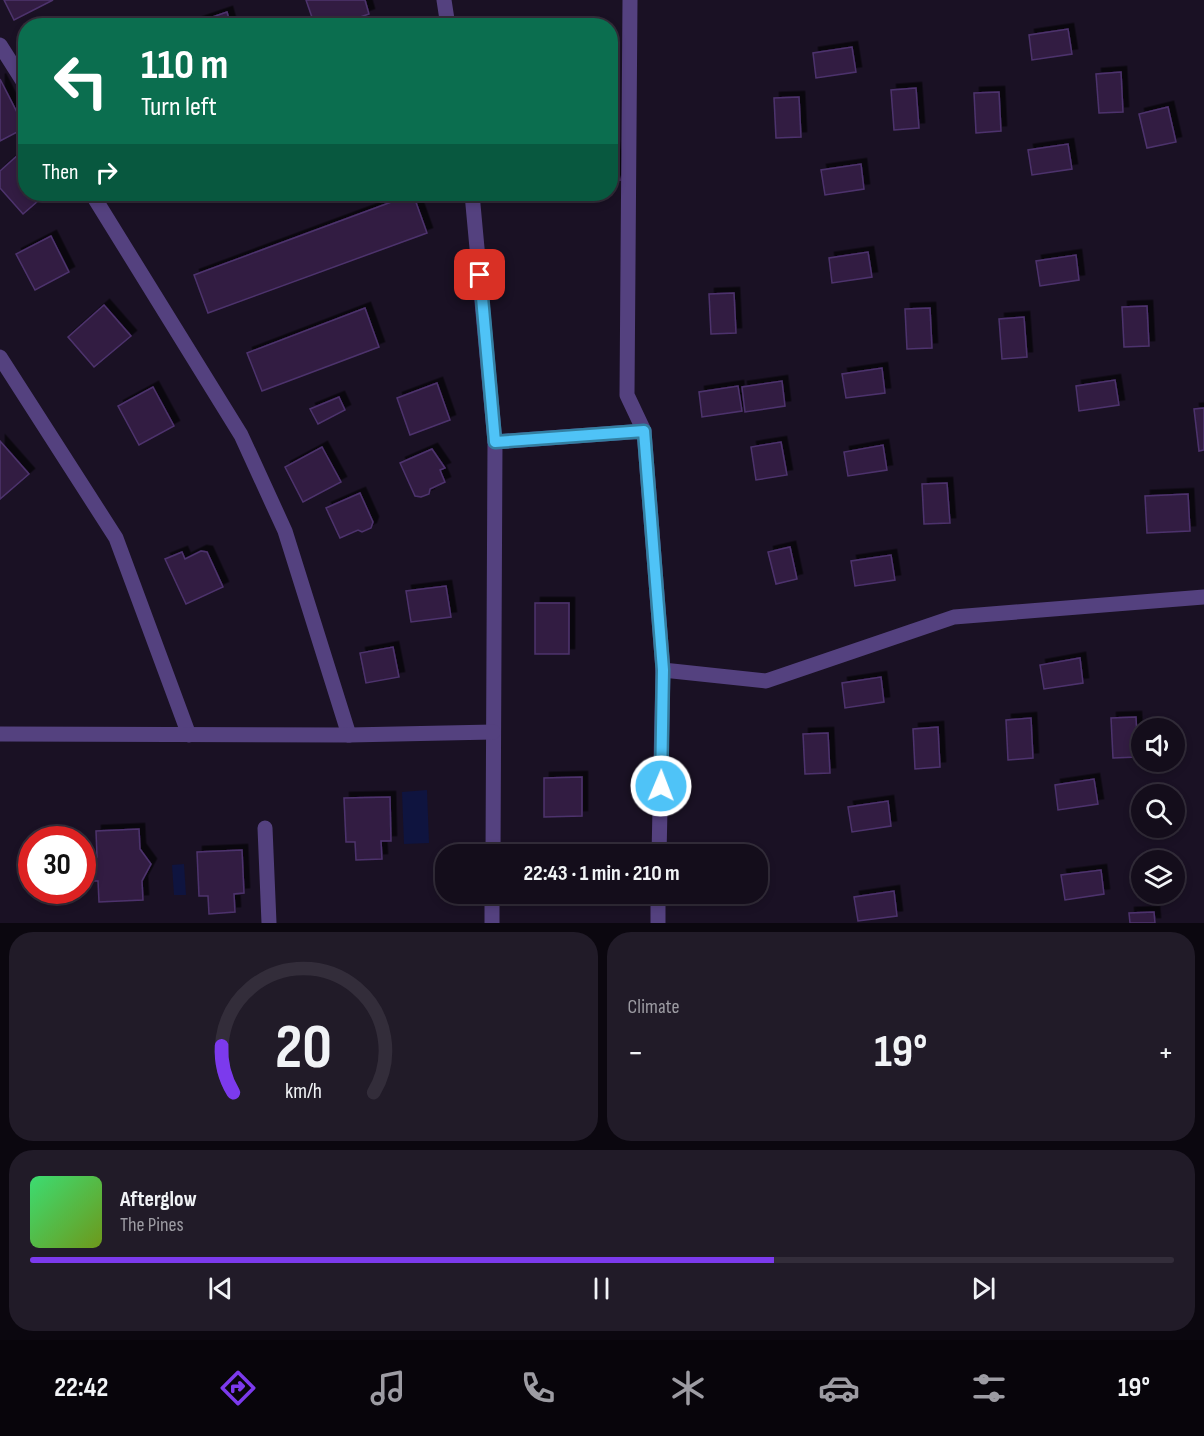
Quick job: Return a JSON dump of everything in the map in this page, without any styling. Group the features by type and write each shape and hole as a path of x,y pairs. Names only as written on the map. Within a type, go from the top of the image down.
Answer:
{"street":[{"path":"444,0 447,18"},
{"path":"630,0 627,395 644,431 663,670 659,844"},
{"path":"0,45 18,73"},
{"path":"96,201 241,435 285,531 349,735"},
{"path":"473,201 495,442 493,844"},
{"path":"0,357 116,538 189,735"},
{"path":"495,442 644,431"},
{"path":"663,670 766,681 954,617 1204,597"},
{"path":"0,734 349,735 493,732"},
{"path":"265,828 269,923"},
{"path":"492,904 492,923"},
{"path":"658,904 658,923"}],"shaded area":[{"path":"427,790 429,843 404,844 402,792"},
{"path":"184,864 186,895 174,895 172,865"}],"building":[{"path":"4,0 53,0 14,20"},
{"path":"306,0 365,0 369,14 357,18 312,18"},
{"path":"227,12 229,18 209,18"},
{"path":"1068,29 1072,54 1032,60 1029,35"},
{"path":"852,47 856,72 816,78 813,53"},
{"path":"1121,72 1123,112 1099,113 1096,74"},
{"path":"0,79 18,114 18,132 0,141"},
{"path":"916,88 919,128 894,130 891,90"},
{"path":"999,92 1001,131 976,133 974,93"},
{"path":"799,97 801,137 776,138 774,98"},
{"path":"1168,107 1176,142 1147,148 1139,114"},
{"path":"1068,144 1072,169 1032,175 1028,150"},
{"path":"18,155 18,201 38,201 23,214 0,188 0,171"},
{"path":"861,164 864,189 825,195 821,170"},
{"path":"394,201 416,201 427,233 208,313 194,275"},
{"path":"51,236 69,272 35,290 16,254"},
{"path":"868,252 872,277 832,283 829,258"},
{"path":"1076,255 1079,280 1040,286 1036,261"},
{"path":"734,293 736,333 711,334 709,294"},
{"path":"104,305 131,336 94,367 68,337"},
{"path":"1147,306 1149,346 1124,347 1122,307"},
{"path":"365,308 379,347 262,391 247,353"},
{"path":"930,308 932,348 907,349 905,309"},
{"path":"1024,317 1027,357 1002,359 999,319"},
{"path":"882,368 885,393 846,398 842,374"},
{"path":"1115,380 1119,405 1079,411 1076,386"},
{"path":"782,381 785,406 745,412 742,387"},
{"path":"437,383 450,420 410,435 397,398"},
{"path":"738,386 742,411 702,417 699,392"},
{"path":"153,387 174,426 139,445 118,406"},
{"path":"339,397 345,410 318,424 310,409"},
{"path":"1204,408 1204,450 1199,451 1194,409"},
{"path":"0,441 29,474 0,499"},
{"path":"781,442 787,475 756,480 751,447"},
{"path":"883,445 887,470 848,476 844,452"},
{"path":"322,447 341,482 303,502 285,467"},
{"path":"432,449 445,468 440,470 445,482 430,489 429,494 421,497 415,496 400,463"},
{"path":"947,483 950,523 924,524 922,484"},
{"path":"360,493 373,522 371,528 362,532 358,530 340,538 326,508"},
{"path":"1188,494 1190,531 1147,533 1145,496"},
{"path":"790,547 797,579 776,584 768,552"},
{"path":"201,551 207,552 223,587 186,604 165,559 182,552 185,559"},
{"path":"891,555 895,580 855,586 851,561"},
{"path":"446,586 451,617 411,622 406,591"},
{"path":"535,603 569,603 569,654 535,654"},
{"path":"393,647 399,677 366,683 360,653"},
{"path":"1080,658 1083,683 1044,689 1040,665"},
{"path":"881,677 884,702 845,708 842,683"},
{"path":"1136,717 1131,718 1131,757 1113,758 1111,718"},
{"path":"1031,718 1033,758 1008,760 1006,720"},
{"path":"938,727 940,767 915,769 913,729"},
{"path":"828,733 830,773 805,774 803,734"},
{"path":"582,777 582,816 544,817 544,778"},
{"path":"1094,779 1098,804 1058,810 1055,785"},
{"path":"390,797 391,841 381,841 382,859 356,860 355,842 346,842 344,798"},
{"path":"888,801 891,826 852,832 848,807"},
{"path":"139,829 140,849 151,864 142,881 143,900 99,902 98,881 96,881 96,831"},
{"path":"242,850 244,893 234,894 235,912 209,914 208,896 199,896 197,852"},
{"path":"1101,870 1104,894 1065,900 1061,875"},
{"path":"894,891 897,916 858,921 854,897"},
{"path":"1154,912 1155,923 1130,923 1129,913"}],"route":[{"path":"480,275 495,442 644,431 663,670 661,786"}]}
